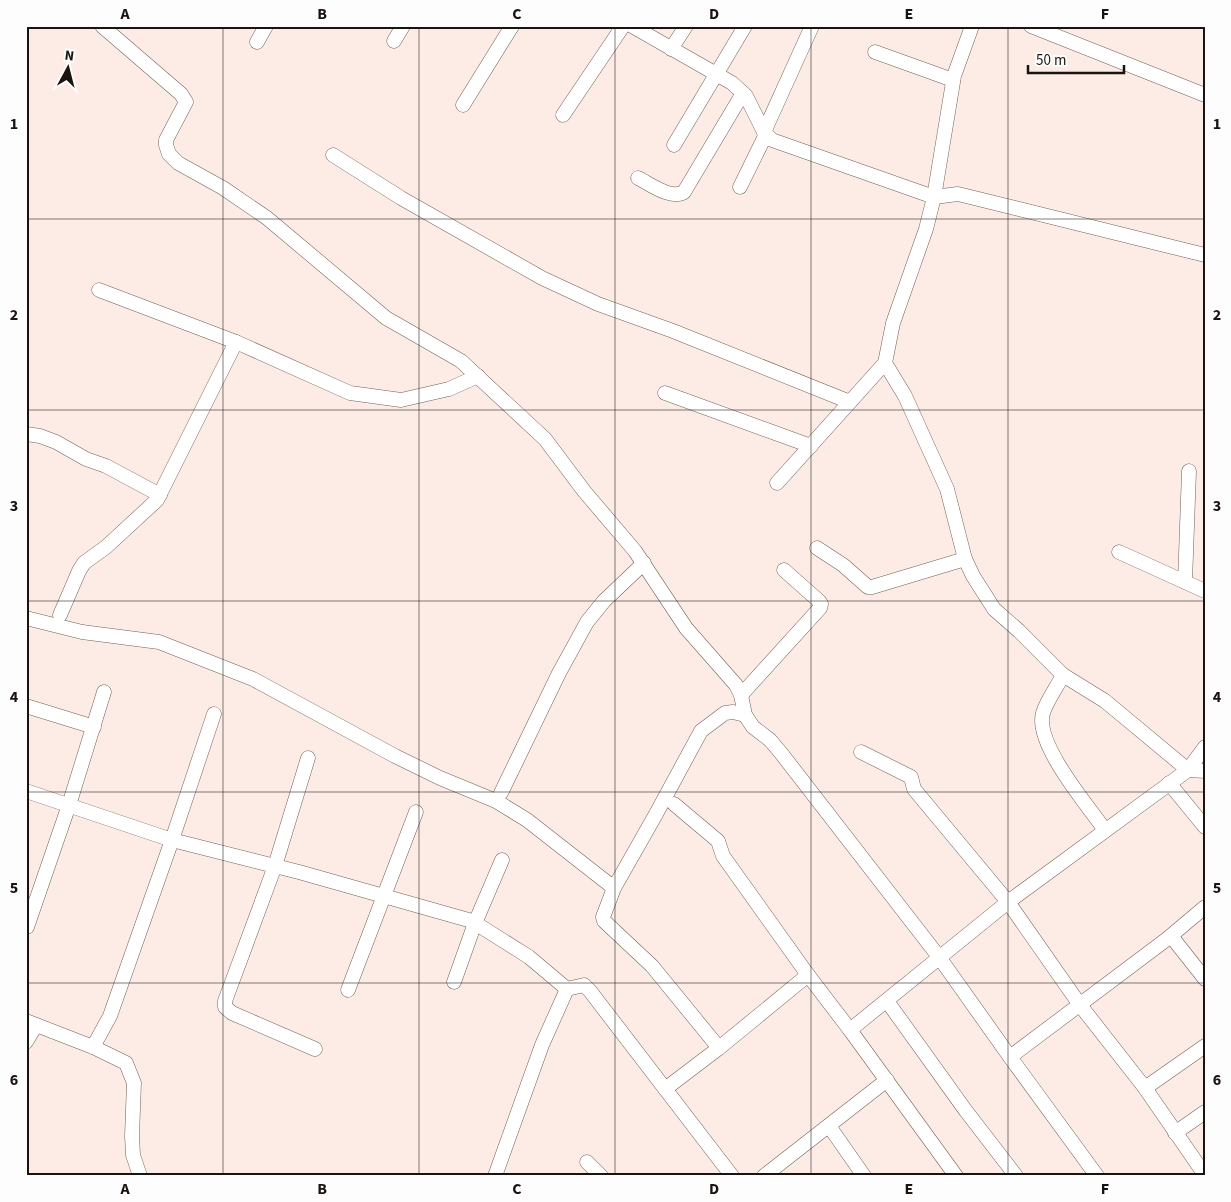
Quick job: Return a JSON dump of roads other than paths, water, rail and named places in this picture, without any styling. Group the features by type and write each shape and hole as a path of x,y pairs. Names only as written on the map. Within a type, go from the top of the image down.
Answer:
{"street":[{"path":"102,26 181,94 186,102 166,140 169,154 178,163 223,188 267,218 386,318 461,361 545,439 584,491 644,563 686,628 736,685 741,695 745,714 753,726 770,740 781,753 939,957 1098,1176"},
{"path":"256,42 266,26"},
{"path":"394,41 403,26"},
{"path":"463,105 512,26"},
{"path":"563,116 623,26"},
{"path":"632,26 732,83 746,96 765,133 772,140 934,197 958,194 1205,255"},
{"path":"671,49 686,26"},
{"path":"674,145 745,26"},
{"path":"740,187 812,26"},
{"path":"778,483 885,363 892,324 926,229 934,197 953,80 972,26"},
{"path":"1031,26 1205,95"},
{"path":"876,52 953,80"},
{"path":"638,178 674,194 679,195 684,192 743,93"},
{"path":"333,156 401,198 542,278 598,304 673,331 850,402"},
{"path":"99,290 236,342 350,393 401,400 449,389 478,376"},
{"path":"60,615 84,563 106,547 157,500 236,342"},
{"path":"885,363 905,396 946,489 966,559 973,576 994,609 1020,631 1063,675 1105,701 1188,770 1205,771"},
{"path":"665,394 811,446"},
{"path":"26,434 40,436 56,442 86,460 106,466 160,495"},
{"path":"1185,582 1189,471"},
{"path":"817,548 843,565 868,587 966,559"},
{"path":"1119,552 1205,591"},
{"path":"501,793 559,673 588,622 604,601 644,563"},
{"path":"741,695 820,608 821,604 784,570"},
{"path":"26,618 82,632 159,642 252,679 396,756 440,778 496,802 527,820 614,888"},
{"path":"1063,675 1043,713 1047,743 1056,762 1105,830"},
{"path":"27,927 30,899 69,805 104,692"},
{"path":"26,706 94,727"},
{"path":"719,1048 652,966 604,921 603,917 614,888 701,731 725,713 745,714"},
{"path":"93,1047 110,1016 214,714"},
{"path":"850,1030 1008,902 1188,770 1205,747"},
{"path":"861,752 911,777 914,790 1008,902 1080,1004 1145,1088 1205,1175"},
{"path":"308,758 275,866 225,1001 225,1007 232,1013 315,1049"},
{"path":"1169,784 1205,827"},
{"path":"26,790 172,840 275,866 475,923 530,957 566,989"},
{"path":"674,804 718,841 723,856 808,976 850,1030 956,1176"},
{"path":"348,990 416,812"},
{"path":"454,982 475,923 502,860"},
{"path":"1010,1057 1171,936 1205,908"},
{"path":"1171,936 1205,980"},
{"path":"665,1089 808,976"},
{"path":"566,989 584,985 590,991 732,1176"},
{"path":"495,1176 542,1045 566,989"},
{"path":"887,1001 966,1111 1016,1176"},
{"path":"26,1042 31,1023 93,1047 126,1063 134,1084 133,1155 140,1176"},
{"path":"1145,1088 1205,1046"},
{"path":"764,1176 887,1080"},
{"path":"1174,1132 1205,1112"},
{"path":"829,1126 864,1176"},
{"path":"587,1162 601,1176"}]}
